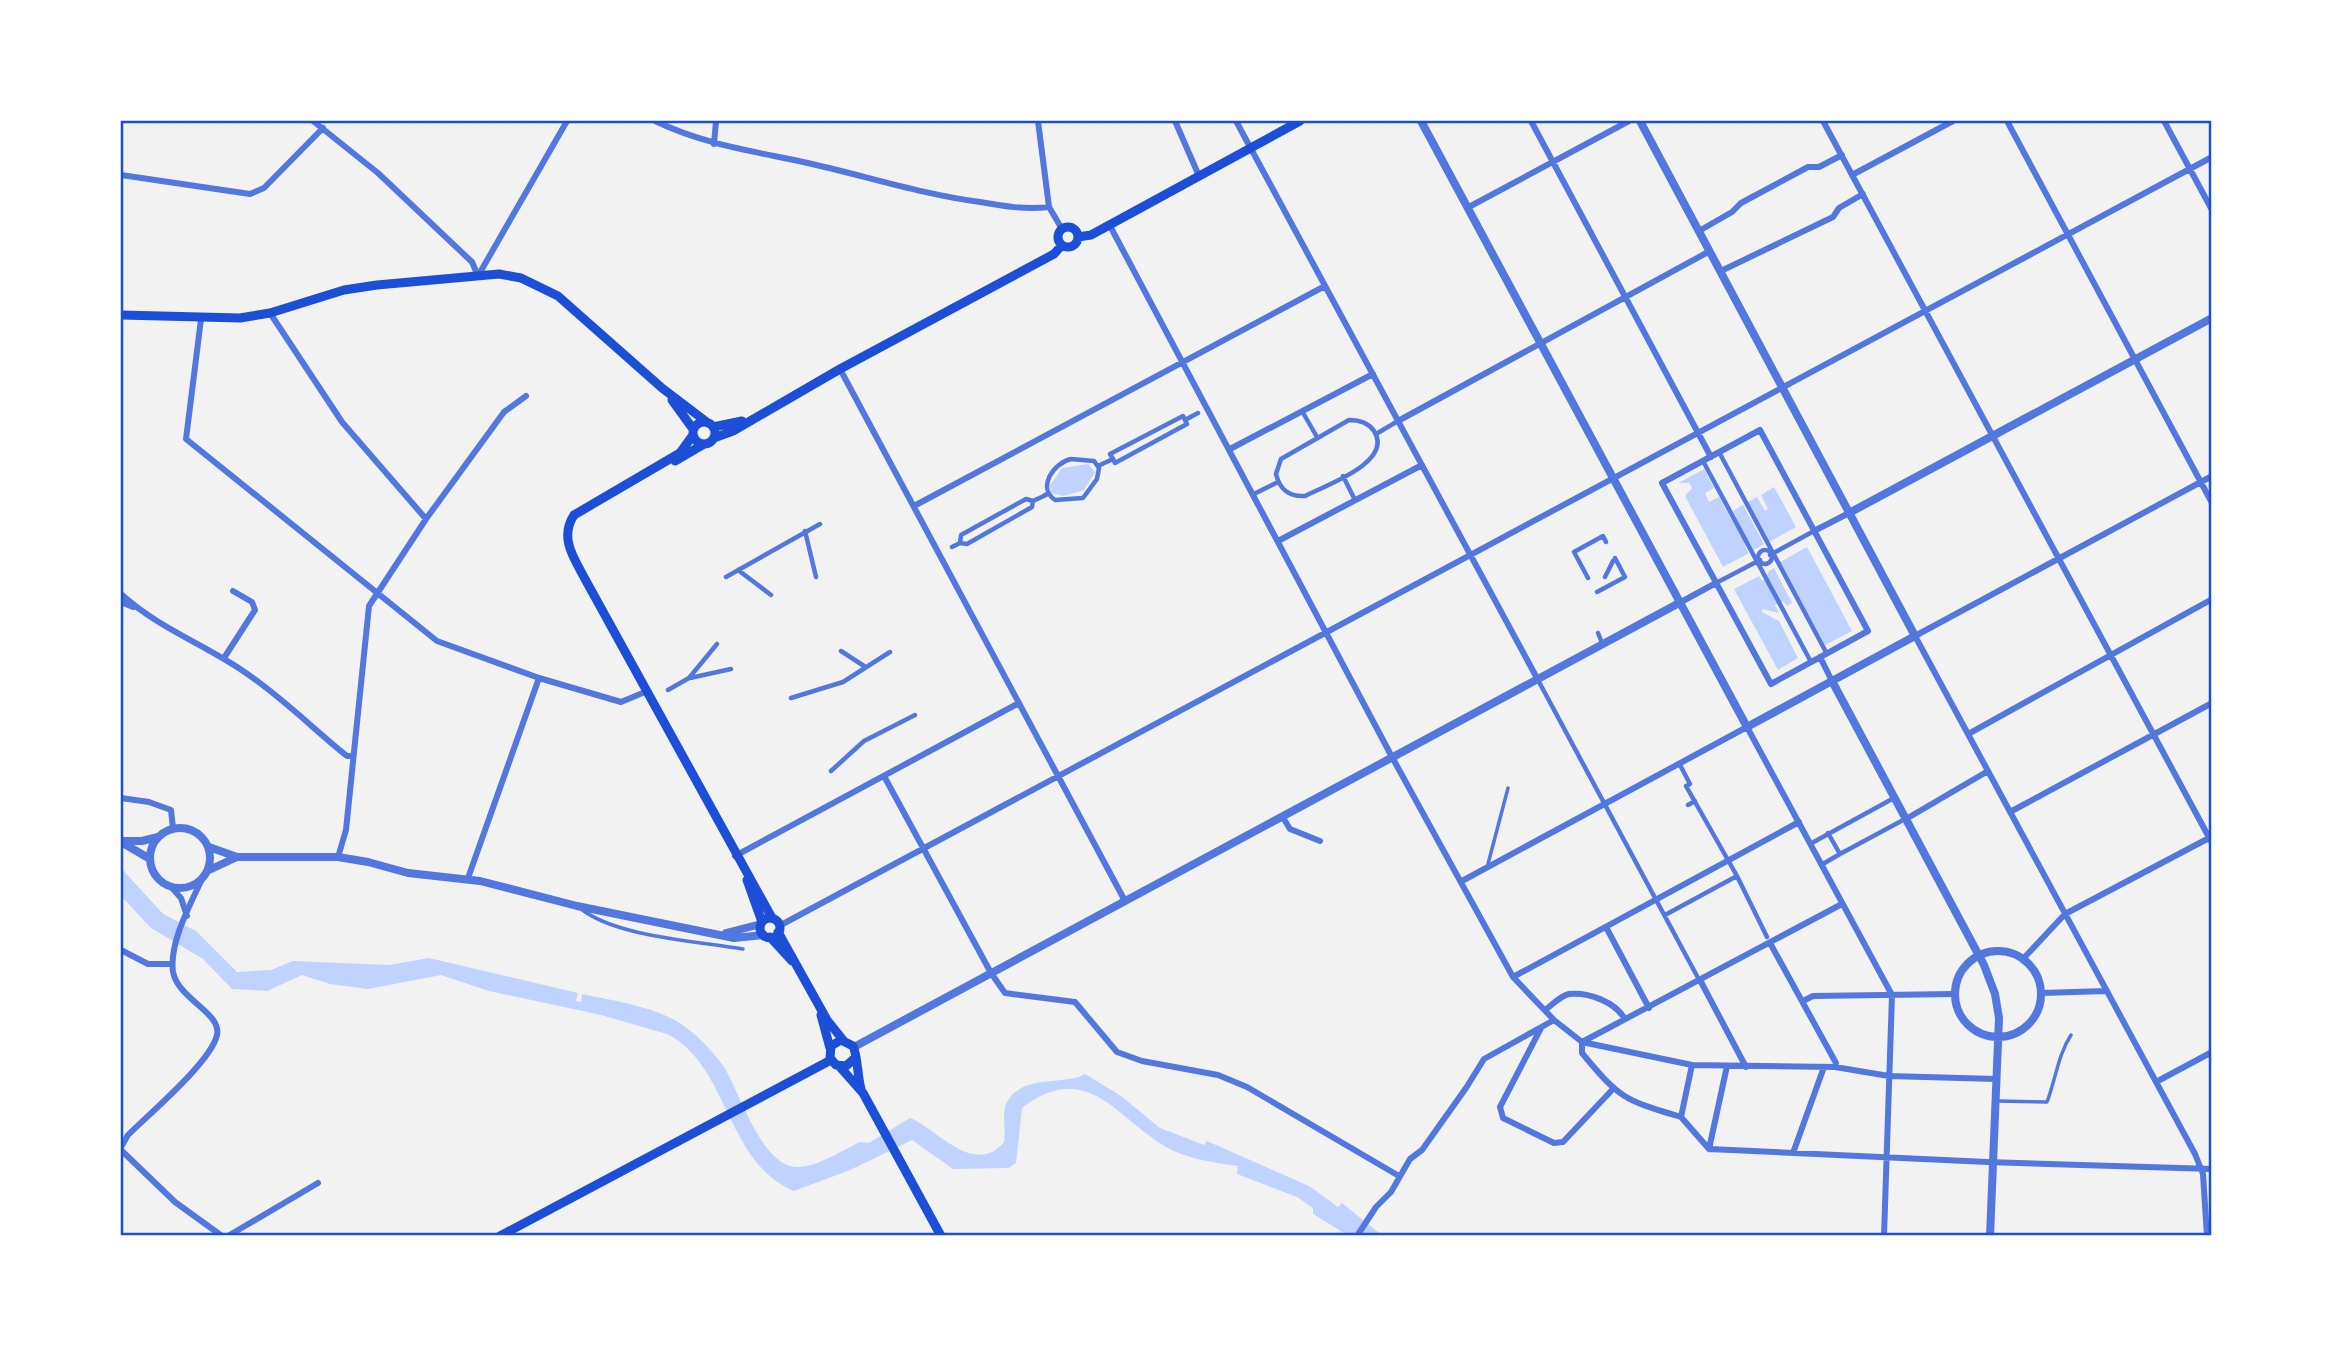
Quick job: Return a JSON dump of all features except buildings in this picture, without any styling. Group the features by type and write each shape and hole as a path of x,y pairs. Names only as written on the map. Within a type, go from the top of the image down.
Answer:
{"main road":[{"path":"1062,246 1071,247 1078,237 1109,224 1300,121"},
{"path":"1062,246 1058,235 1062,229 1072,228 1078,237"},
{"path":"657,468 684,458 714,438 733,431 840,369 1054,254 1062,246"},
{"path":"121,315 240,318 270,313 344,290 499,274 540,286 581,315 662,388 710,425 714,438"},
{"path":"662,388 693,432 696,441 704,444"},
{"path":"754,417 710,425 698,424 680,453 574,515 568,524 569,547 745,875 758,891 769,928 796,965 814,998 844,1040 854,1047 854,1059 863,1093"},
{"path":"814,998 830,1048 831,1060 863,1093 941,1236"},
{"path":"830,1048 834,1043 844,1040"},
{"path":"840,1067 849,1065 854,1059"},
{"path":"500,1236 831,1060"}],"street":[{"path":"313,121 378,173 472,262 478,276"},
{"path":"478,276 567,121"},
{"path":"655,121 682,134 714,144 803,162 929,195 1017,208 1049,206"},
{"path":"714,144 716,121"},
{"path":"1038,121 1049,206 1062,229"},
{"path":"1175,121 1199,176"},
{"path":"1236,121 1746,1067"},
{"path":"1421,121 1614,478 1632,521 1681,603 1892,995 1884,1236"},
{"path":"1531,121 1711,457"},
{"path":"1468,208 1629,121"},
{"path":"1640,121 2202,1168 2207,1236"},
{"path":"1823,121 1984,424 1993,435 2211,839 2065,914 2023,959"},
{"path":"1852,175 1953,121"},
{"path":"2007,121 2212,503"},
{"path":"2164,121 2212,210"},
{"path":"121,175 250,194 264,188 323,128"},
{"path":"1699,231 1750,198 1808,167 1819,167 1842,155"},
{"path":"209,847 237,857 338,858 408,873 468,878 577,906 723,933 769,928 923,850 2212,157"},
{"path":"1721,271 1833,217 1839,208 1863,194"},
{"path":"1109,224 1392,757 1513,977 1554,1020 1583,1042 1692,1065 1835,1067 1889,1076 1996,1079"},
{"path":"1376,434 1710,251"},
{"path":"914,506 1325,286"},
{"path":"270,313 342,422 426,519"},
{"path":"201,318 186,439 437,641 540,678 621,702 645,692"},
{"path":"854,1047 1716,583 1758,561 1768,564 1771,554 2212,318"},
{"path":"840,369 1125,901"},
{"path":"1230,449 1373,374"},
{"path":"338,858 346,830 369,606 426,519 503,412 526,396"},
{"path":"1303,411 1317,437"},
{"path":"1185,420 1198,413"},
{"path":"1183,416 1185,420 1187,424 1115,463 1110,454 1183,416"},
{"path":"1349,420 1365,422 1376,434 1378,441 1374,457 1343,476 1305,496 1289,494 1278,482 1276,474 1280,459 1317,437 1349,420"},
{"path":"1760,430 1868,631 1771,684 1662,483 1711,457 1760,430"},
{"path":"1719,452 1771,554 1827,653"},
{"path":"1046,494 1046,485 1062,461 1088,459 1098,466"},
{"path":"1098,466 1113,459"},
{"path":"1703,461 1811,662"},
{"path":"1278,541 1422,465"},
{"path":"1046,494 1055,500 1083,498 1098,476 1098,466"},
{"path":"1343,476 1356,500"},
{"path":"1462,881 1488,864 2060,560 2212,476"},
{"path":"1254,494 1278,482"},
{"path":"960,543 961,535 1027,499 1033,501 1046,494"},
{"path":"952,547 960,543 967,544 1032,507 1033,501"},
{"path":"726,577 820,524"},
{"path":"805,531 817,577"},
{"path":"1588,578 1574,552 1603,536 1606,542"},
{"path":"1758,561 1761,550 1771,554"},
{"path":"1597,592 1625,577 1614,560 1605,577"},
{"path":"738,570 771,595"},
{"path":"224,658 255,610 252,602 233,591"},
{"path":"121,594 138,609"},
{"path":"1968,734 2212,599"},
{"path":"121,601 224,658 278,696 347,756 353,757"},
{"path":"1598,633 1603,645"},
{"path":"689,678 717,644"},
{"path":"841,651 864,666"},
{"path":"791,698 843,682 864,666 890,652"},
{"path":"1820,657 1979,955 1995,994 1998,1038 1990,1236"},
{"path":"668,690 689,678 731,669"},
{"path":"468,878 540,678"},
{"path":"2010,811 2212,703"},
{"path":"735,856 1019,704"},
{"path":"831,771 864,741 915,715"},
{"path":"1679,763 1695,802 1836,1063 1835,1067"},
{"path":"1821,865 1988,771"},
{"path":"884,776 991,973 1005,993 1075,1002 1116,1052 1142,1061 1218,1075 1247,1087 1399,1176"},
{"path":"1810,844 1894,797"},
{"path":"121,798 149,802 171,810 173,828"},
{"path":"1688,805 1695,802"},
{"path":"1282,816 1290,829 1320,841"},
{"path":"1513,977 1799,822"},
{"path":"121,841 142,841 158,837 173,828 198,833 209,847 211,855 207,871 174,951 173,964 178,984 195,1006 208,1011 218,1027 211,1048 188,1076 128,1135 121,1148 174,1202 222,1236"},
{"path":"1828,834 1840,854"},
{"path":"150,859 158,837"},
{"path":"121,841 150,859 156,876 181,898 187,916"},
{"path":"207,871 237,857"},
{"path":"1665,915 1737,876"},
{"path":"171,887 188,887 202,879"},
{"path":"1583,1042 1650,1008 1768,940 1842,904"},
{"path":"1606,927 1650,1008"},
{"path":"121,950 148,964 173,964"},
{"path":"2001,951 2023,959 2036,974 2041,993 2032,1021 2017,1033 1998,1038 1979,1034 1964,1022 1954,994 1961,972 1979,955 2001,951"},
{"path":"2041,993 2107,991"},
{"path":"1545,1010 1569,994 1590,997 1616,1006 1625,1019"},
{"path":"1803,1001 1813,996 1954,994"},
{"path":"1357,1236 1399,1176 1452,1109 1484,1059 1492,1051 1520,1040 1554,1020"},
{"path":"1541,1027 1500,1107 1500,1114 1508,1122 1554,1143 1568,1139 1612,1090"},
{"path":"1520,1040 1530,1053"},
{"path":"1583,1042 1582,1052 1612,1090 1631,1101 1681,1117 1709,1149 1993,1163 2212,1169"},
{"path":"2156,1082 2212,1052"},
{"path":"1681,1117 1692,1065"},
{"path":"1709,1149 1727,1066"},
{"path":"1793,1153 1824,1067"},
{"path":"228,1236 318,1183"}],"lane":[{"path":"1488,864 1508,788"},
{"path":"577,906 593,919 614,927 743,949"},
{"path":"1995,1101 2047,1102 2058,1074 2060,1051 2071,1035"}],"water":[{"path":"1088,464 1095,472 1084,490 1063,496 1051,493 1050,485 1062,468"},
{"path":"1704,469 1714,488 1705,493 1709,502 1719,497 1731,519 1736,516 1733,511 1743,505 1764,544 1754,550 1750,543 1745,546 1749,553 1723,567 1685,496 1692,488 1689,483 1678,483"},
{"path":"1774,487 1796,527 1769,542 1748,502 1757,497 1765,511 1768,509 1761,495"},
{"path":"1807,547 1852,631 1825,645 1780,562"},
{"path":"1774,568 1792,603 1787,606 1783,601 1775,605 1779,613 1762,609 1762,612 1779,621 1798,658 1778,670 1734,589 1759,576 1762,581 1766,579 1769,571"},
{"path":"121,868 163,914 196,931 237,972 271,970 293,961 389,965 429,958 578,993 576,1001 581,1002 582,994 664,1015 677,1021 703,1042 724,1067 762,1142 773,1155 796,1167 821,1162 860,1142 869,1143 910,1118 968,1153 980,1155 992,1152 1004,1142 1005,1108 1013,1094 1032,1084 1085,1074 1121,1096 1160,1128 1204,1145 1207,1141 1309,1186 1338,1207 1342,1203 1383,1236 1349,1236 1313,1214 1313,1208 1297,1197 1237,1174 1238,1166 1197,1159 1174,1151 1155,1140 1104,1100 1086,1092 1067,1089 1046,1094 1022,1108 1016,1163 1008,1168 953,1169 912,1140 850,1170 794,1191 771,1177 754,1159 703,1068 687,1048 667,1034 601,1015 489,991 441,975 368,989 330,984 302,975 267,991 232,989 203,959 151,928 121,896"}]}
